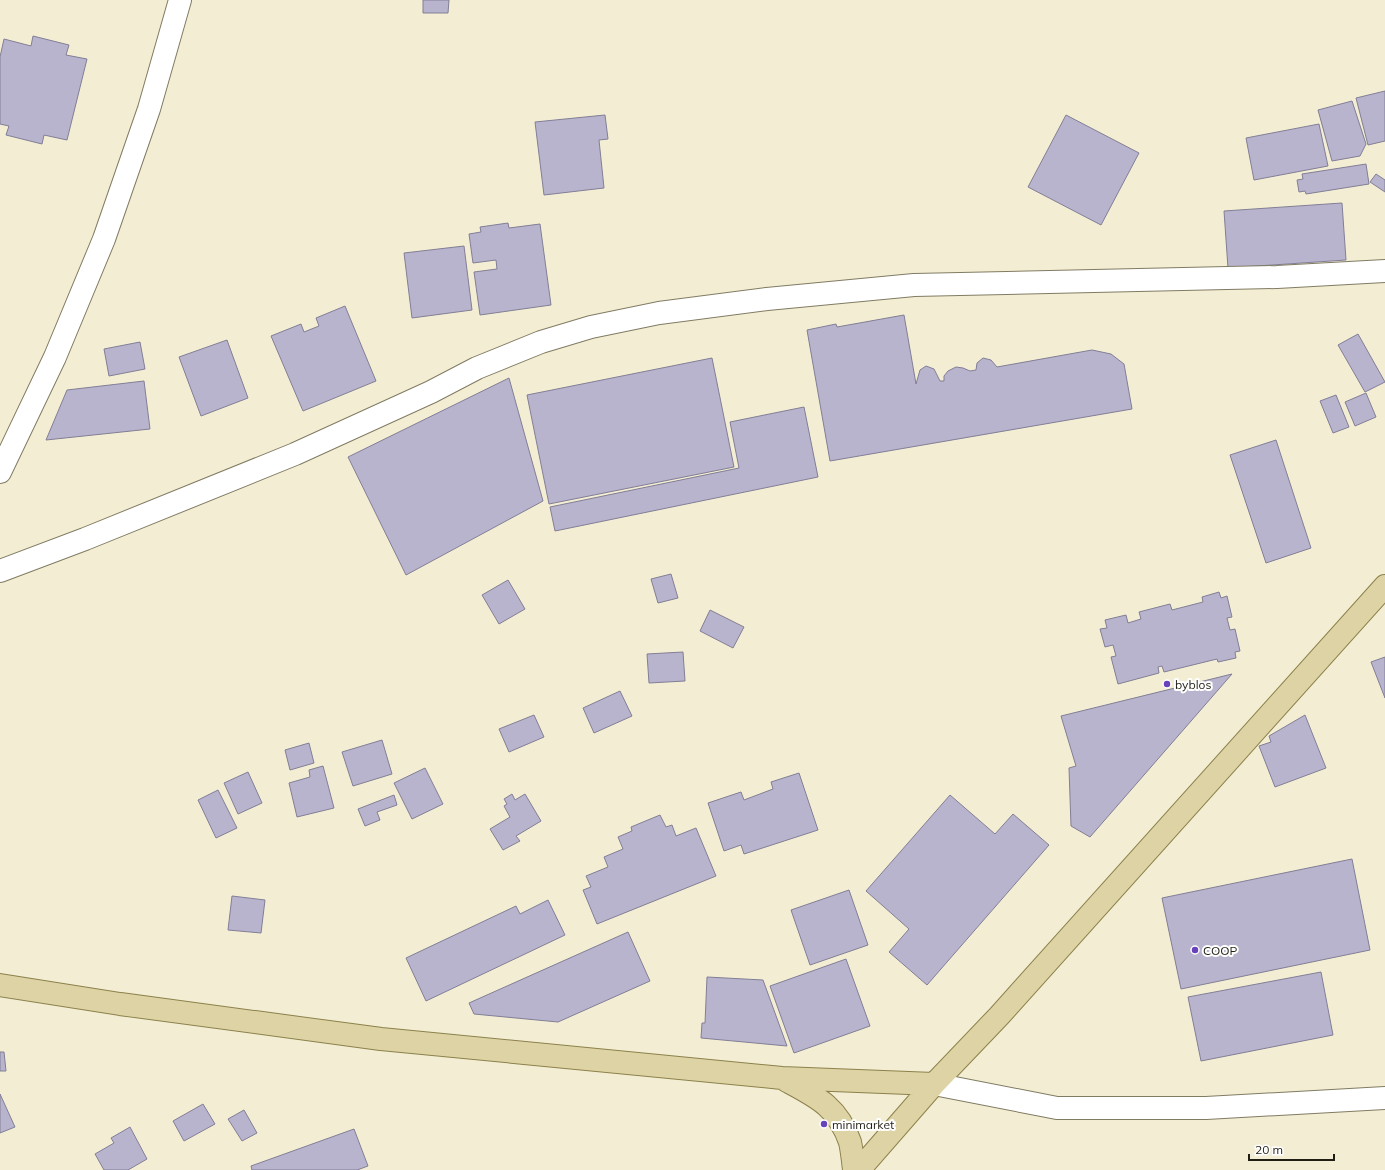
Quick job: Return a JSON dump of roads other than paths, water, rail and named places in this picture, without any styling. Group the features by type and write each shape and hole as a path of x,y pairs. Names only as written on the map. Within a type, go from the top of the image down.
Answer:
{"main road":[{"path":"859,1170 934,1084 1004,1010 1385,586"},
{"path":"0,985 120,1004 381,1039 782,1078 934,1084"},
{"path":"782,1078 818,1098 840,1120 850,1143 854,1170"}],"street":[{"path":"0,472 55,357 104,239 149,109 180,0"},
{"path":"0,571 85,539 295,454 431,392 477,368 541,342 591,327 659,314 744,302 914,285 1277,277 1385,271"},
{"path":"934,1084 1057,1108 1206,1108 1383,1096"}],"place":[{"name":"byblos","path":"1167,684"},
{"name":"COOP","path":"1195,950"},
{"name":"minimarket","path":"824,1124"}]}
